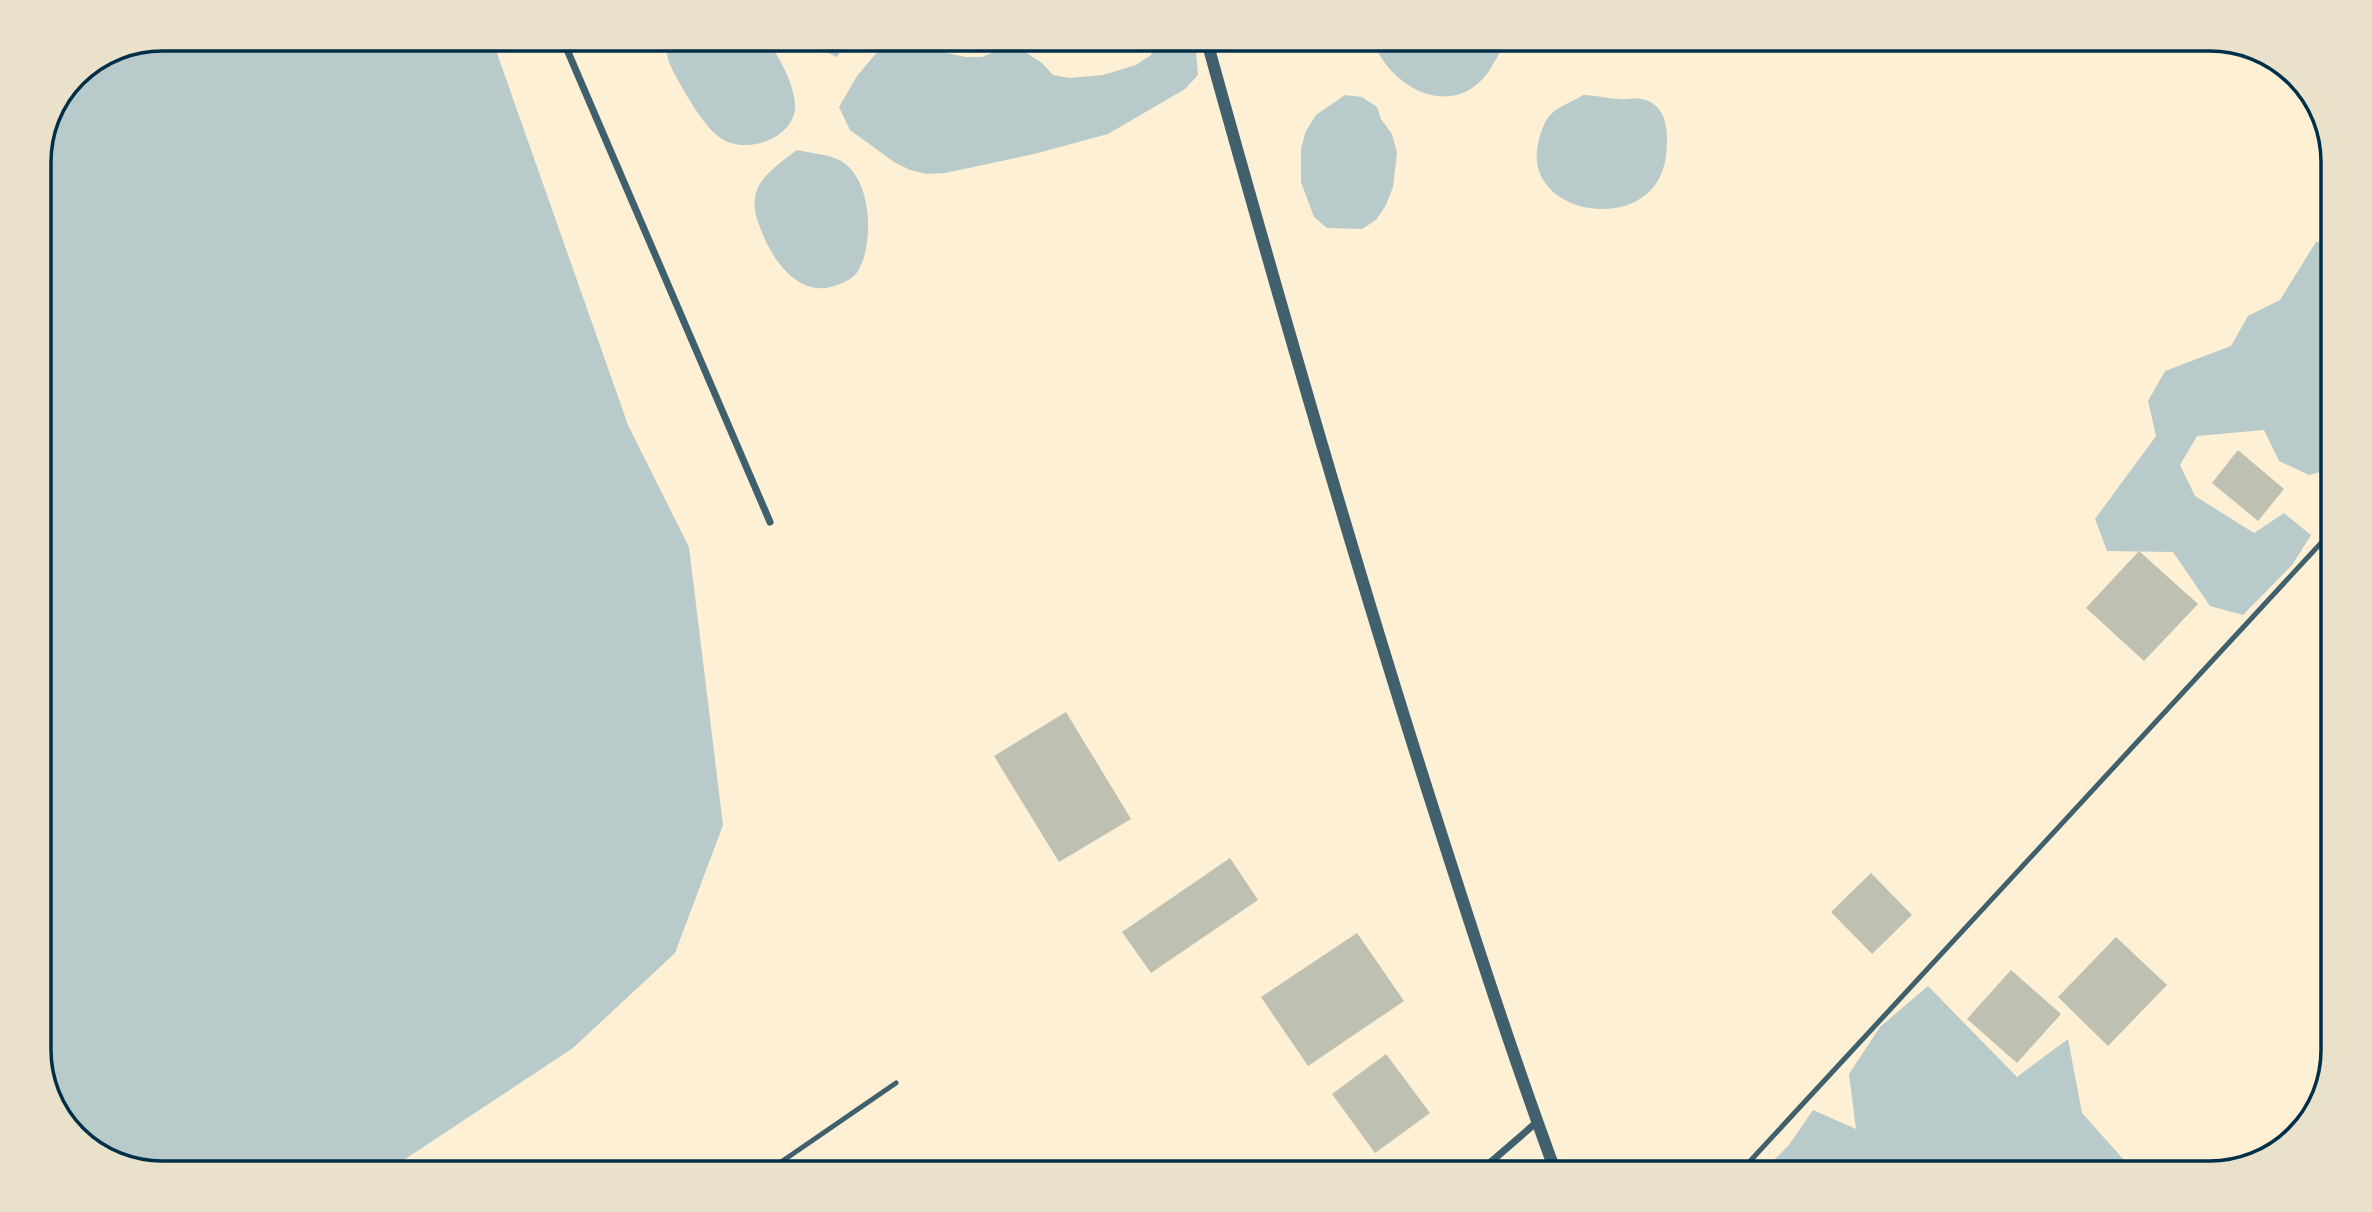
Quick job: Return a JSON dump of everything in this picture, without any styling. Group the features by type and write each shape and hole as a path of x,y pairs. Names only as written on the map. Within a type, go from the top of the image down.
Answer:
{"street":[{"path":"568,51 770,522"},
{"path":"1210,51 1302,383 1393,682 1485,970 1551,1161"},
{"path":"1493,1161 1537,1122"}],"lane":[{"path":"1751,1161 2321,543"},
{"path":"784,1161 896,1083"}],"shaded area":[{"path":"162,51 496,51 628,425 689,547 723,825 675,953 573,1048 402,1161 147,1160 113,1150 100,1143 78,1123 62,1099 51,1057 51,155 62,113 74,94 89,78 119,59"},
{"path":"667,51 774,51 793,90 793,118 780,134 770,140 748,145 728,142 713,132 700,116 667,56"},
{"path":"823,51 841,51 837,57"},
{"path":"878,51 938,51 966,57 982,57 996,51 1024,51 1042,63 1053,75 1069,78 1103,75 1136,65 1153,51 1196,51 1198,75 1185,89 1108,134 1034,154 945,173 927,174 894,162 850,130 839,107 857,76"},
{"path":"1378,51 1500,51 1477,85 1460,94 1443,96 1425,93 1408,85 1393,73"},
{"path":"1345,95 1362,97 1377,107 1381,119 1392,134 1397,153 1393,187 1386,205 1376,220 1362,229 1327,228 1314,217 1301,182 1301,148 1306,131 1316,115"},
{"path":"1583,95 1642,99 1655,105 1662,115 1667,140 1662,172 1649,191 1631,204 1609,209 1586,208 1565,200 1548,187 1538,168 1538,144 1546,120 1558,108"},
{"path":"797,150 839,160 850,168 864,195 868,227 863,259 853,277 831,287 817,288 794,278 775,258 758,222 755,198 758,188 770,172"},
{"path":"2316,242 2321,242 2321,472 2309,475 2279,461 2264,430 2197,436 2180,465 2195,496 2254,533 2284,513 2311,535 2292,565 2243,615 2210,606 2173,552 2107,551 2095,519 2156,436 2148,401 2165,371 2231,346 2248,316 2280,300"},
{"path":"1928,986 2017,1077 2068,1039 2082,1113 2125,1161 1773,1161 1789,1145 1813,1110 1856,1129 1849,1074 1880,1027"}],"building":[{"path":"2238,450 2284,489 2258,521 2212,483"},
{"path":"2139,551 2198,604 2144,661 2086,608"},
{"path":"1066,712 1131,819 1059,862 994,756"},
{"path":"1230,858 1258,900 1151,973 1122,932"},
{"path":"1871,873 1912,915 1872,954 1831,912"},
{"path":"1357,933 1404,1001 1308,1066 1261,997"},
{"path":"2116,937 2167,985 2108,1046 2058,997"},
{"path":"2011,970 2061,1014 2017,1063 1967,1019"},
{"path":"1386,1054 1430,1113 1375,1153 1332,1094"}]}
